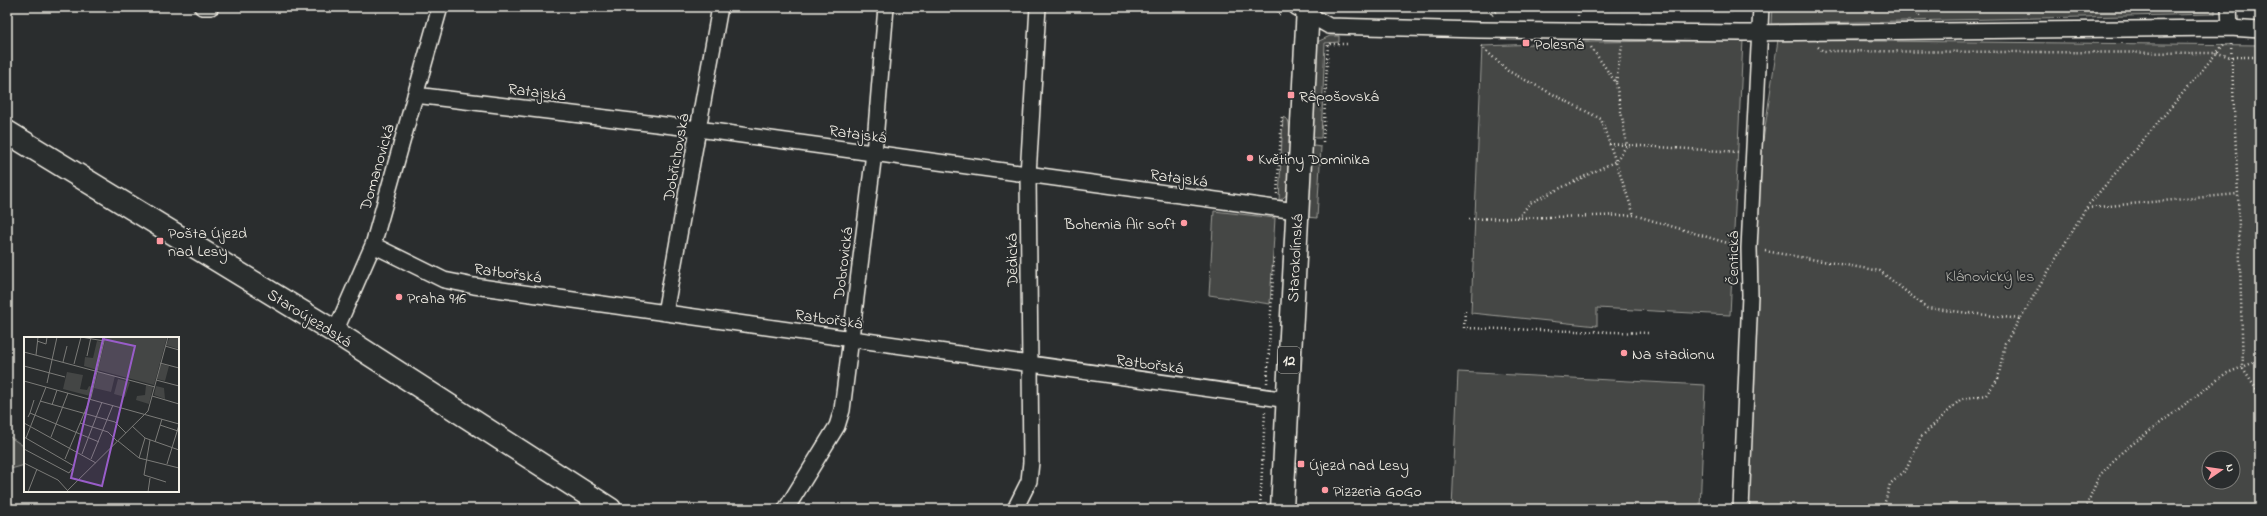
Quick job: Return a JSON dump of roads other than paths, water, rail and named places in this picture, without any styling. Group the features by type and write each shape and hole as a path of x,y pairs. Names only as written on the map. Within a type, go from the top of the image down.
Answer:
{"street":[{"name":"Domanovická","path":"335,332 373,245 440,7"},
{"name":"Dobřichovská","path":"665,313 720,7"},
{"name":"Dobrovická","path":"786,509 837,426 842,410 874,153 886,7"},
{"name":"Dědická","path":"1015,509 1029,481 1031,462 1028,175 1038,7"},
{"name":"Čentická","path":"1741,509 1750,295 1749,248 1761,7"},
{"path":"2229,7 2230,28"},
{"path":"1304,9 1329,26 1579,25 1624,32 1760,33 2230,28 2260,30"},
{"name":"Starokolínská","path":"1282,509 1288,400 1304,9"},
{"name":"Ratajská","path":"416,95 698,129 1296,211"},
{"name":"Staroújezdská","path":"7,132 335,332 610,509"},
{"name":"Ratbořská","path":"373,245 444,280 665,313 1288,400"}],"place":[{"name":"Polesná","path":"1526,43"},
{"name":"Rápošovská","path":"1291,95"},
{"name":"Květiny Dominika","path":"1250,158"},
{"name":"Bohemia Air soft","path":"1184,223"},
{"name":"Pošta Újezd nad Lesy","path":"160,241"},
{"name":"Praha 916","path":"399,297"},
{"name":"Na stadionu","path":"1624,353"},
{"name":"Újezd nad Lesy","path":"1301,464"},
{"name":"Pizzeria GoGo","path":"1325,490"}],"park label":[{"name":"Klánovický les","path":"1990,275"}]}
